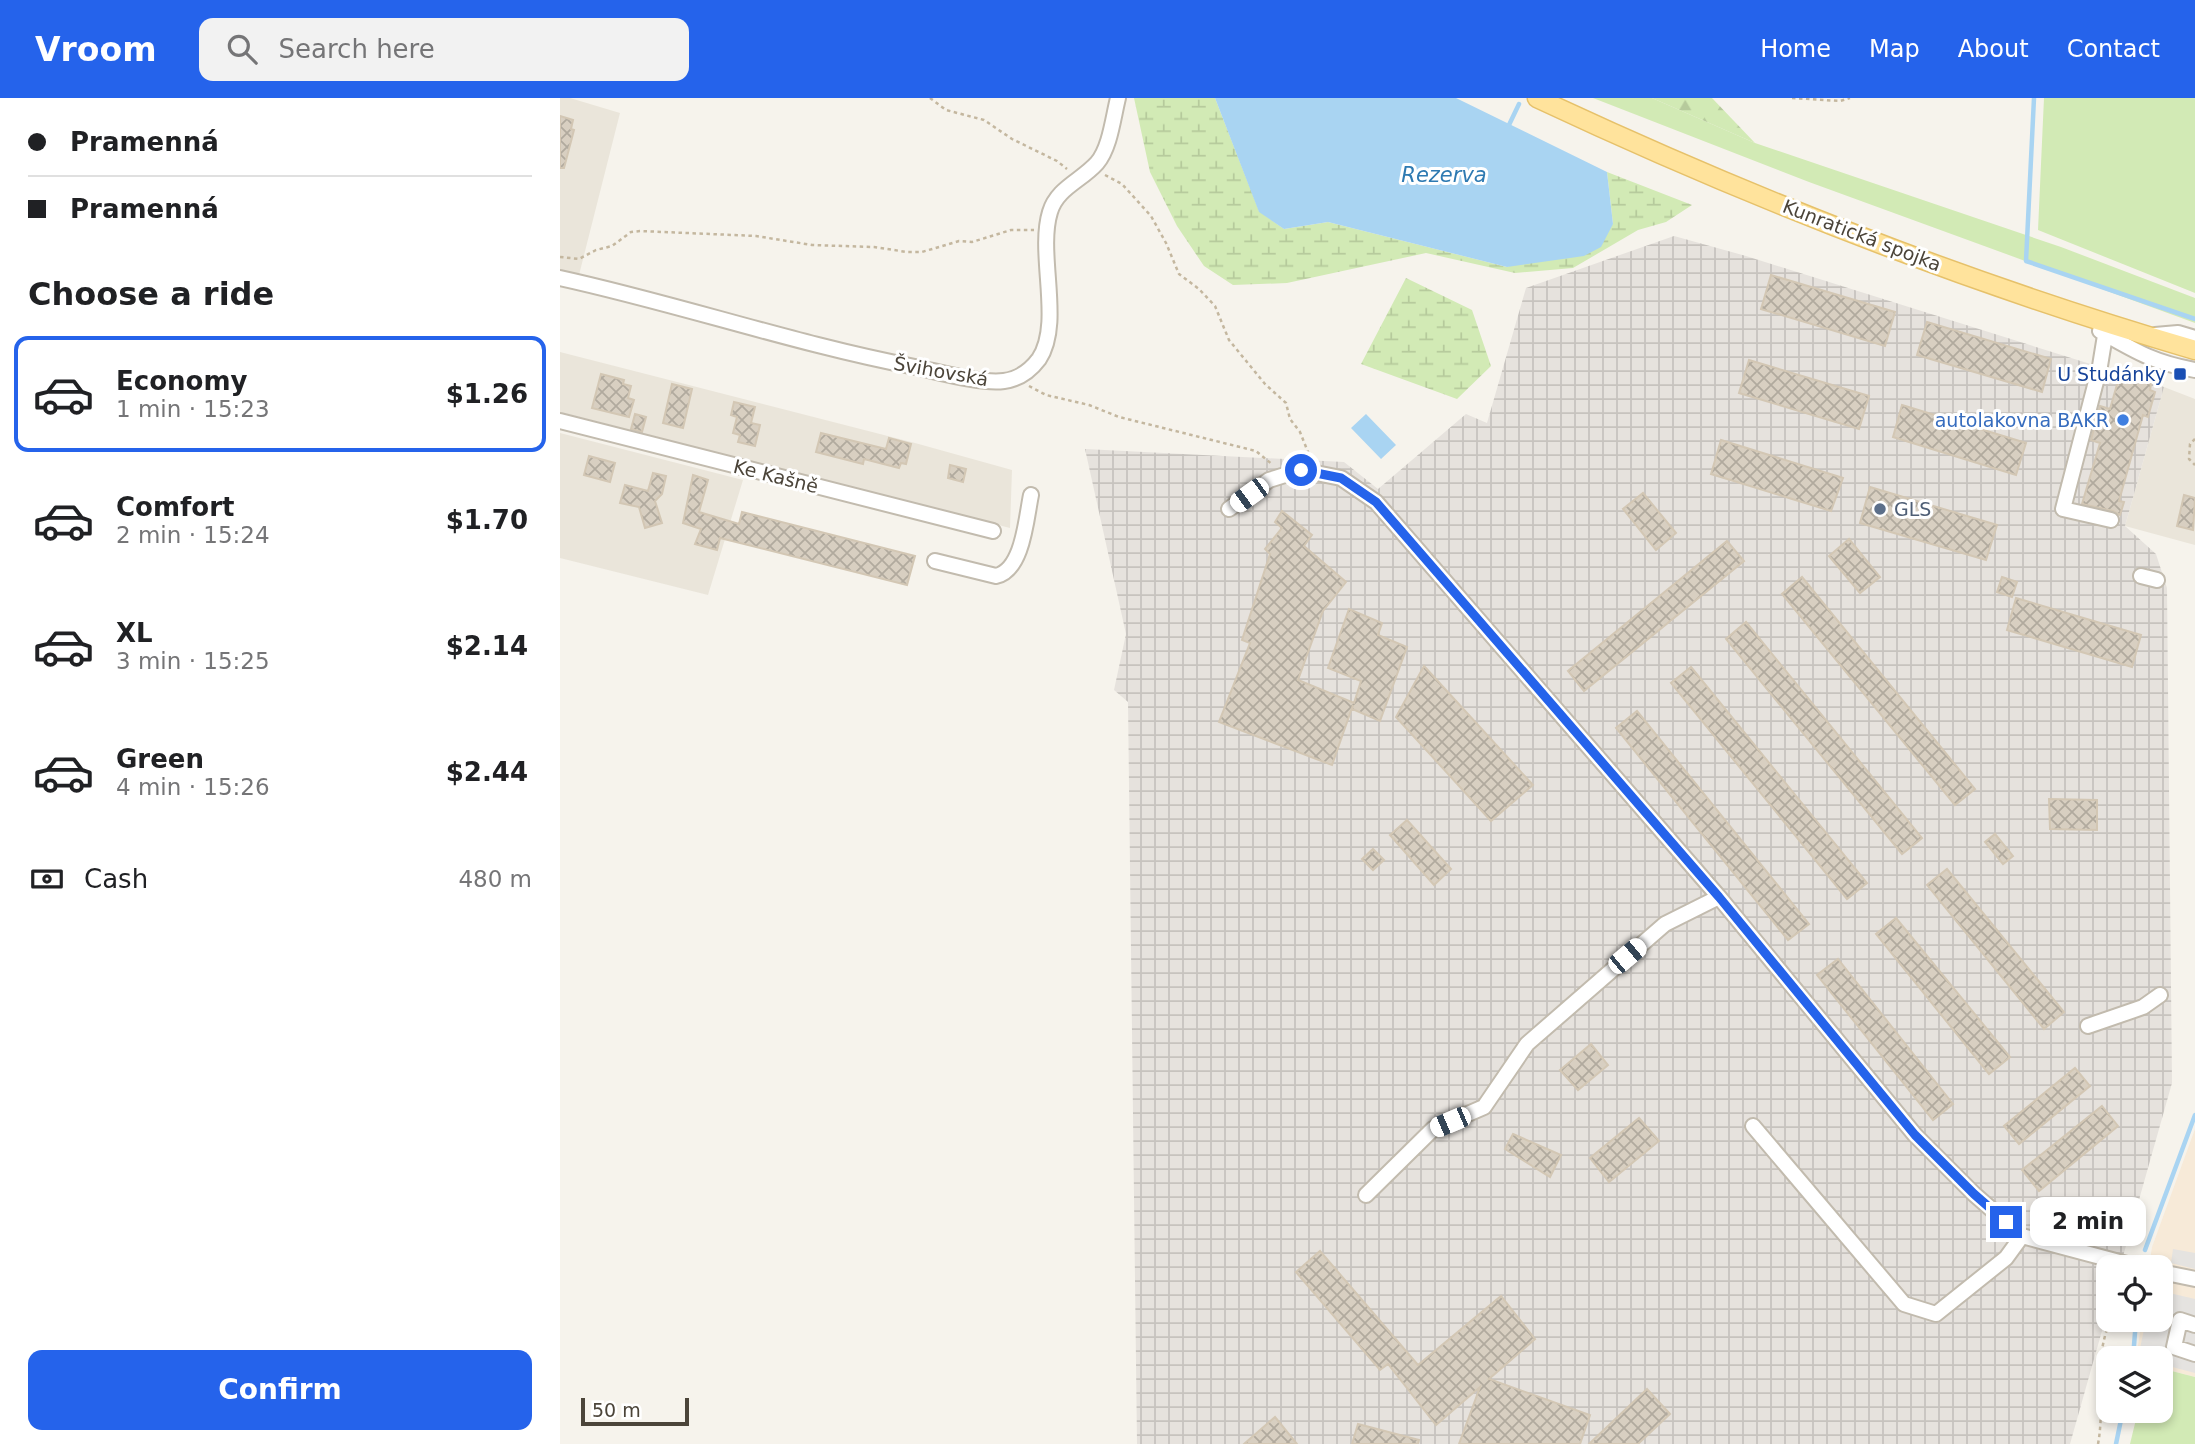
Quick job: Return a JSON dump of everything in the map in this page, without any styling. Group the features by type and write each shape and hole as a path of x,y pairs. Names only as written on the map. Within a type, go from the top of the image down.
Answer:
{"main road":[{"name":"Kunratická spojka","path":"1537,98 1727,183 1892,249 2080,314 2106,329 2147,336 2195,350"}],"street":[{"name":"Švihovská","path":"560,278 894,363 1002,382 1028,371 1046,344 1047,231 1051,209 1057,198 1102,155 1118,98"},
{"path":"2111,520 2063,509 2100,366 2106,329 2137,354 2172,366 2195,370"},
{"path":"2147,336 2178,333 2195,338"},
{"name":"Ke Kašně","path":"560,421 993,531"},
{"path":"1228,509 1269,480 1301,470 1341,478 1376,502 1719,897 1915,1135 1974,1194 2022,1236 2096,1256"},
{"path":"935,561 996,576 1005,574 1018,554 1031,495"},
{"path":"2141,576 2157,580"},
{"path":"1366,1195 1433,1129 1485,1107 1527,1044 1609,972 1665,925 1719,897"},
{"path":"2088,1026 2143,1007 2160,995"},
{"path":"1753,1125 1904,1304 1936,1314 2006,1258 2022,1236"},
{"path":"2173,1274 2195,1279"},
{"path":"2195,1325 2180,1320 2174,1348 2195,1354"}],"path":[{"path":"930,98 946,110 984,120 1012,139 1057,161 1078,178"},
{"path":"1792,98 1840,101 1850,98"},
{"path":"1091,167 1122,184 1151,216 1179,274 1215,306 1229,340 1265,384 1286,402 1290,419 1300,432 1317,473"},
{"path":"560,257 579,259 611,246 631,232 640,231 756,236 812,245 874,247 907,252 922,252 959,241 965,243 1011,230 1047,231"},
{"path":"1026,384 1046,394 1088,405 1119,417 1256,451 1285,475"},
{"path":"2195,439 2190,444 2189,459 2195,465"},
{"path":"2098,1444 2102,1426 2101,1358 2105,1332"}],"shaded area":[{"path":"560,98 570,98 620,113 579,275 560,271"},
{"path":"1674,236 2164,387 2125,526 2156,554 2167,588 2172,1083 2123,1255 2096,1255 2096,1332 2102,1332 2070,1444 1137,1444 1128,702 1114,690 1126,634 1085,449 1344,462 1378,489 1466,414 1487,423 1526,288"},
{"path":"560,352 1012,470 1010,528 560,412"},
{"path":"2164,387 2195,399 2195,545 2125,526"},
{"path":"560,433 743,480 708,595 560,558"},
{"path":"2195,1129 2195,1377 2173,1371 2173,1346 2138,1346 2140,1332 2173,1332 2173,1255 2151,1255"},
{"path":"2173,1249 2195,1253 2195,1269 2173,1264"},
{"path":"2173,1294 2195,1299 2195,1373 2173,1367 2173,1346 2141,1346 2143,1332 2173,1332"}],"green space":[{"path":"1134,98 1215,98 1259,211 1284,229 1328,222 1507,267 1613,224 1607,172 1692,205 1666,222 1638,230 1573,268 1515,273 1426,253 1287,283 1233,285 1204,266 1177,226 1150,172"},
{"path":"1593,98 1652,98 1755,143 2061,247 2195,298 2195,323 1809,182"},
{"path":"1652,98 1712,98 1755,143"},
{"path":"2044,98 2195,98 2195,293 2038,230"},
{"path":"1406,278 1472,310 1491,366 1457,399 1361,364"},
{"path":"2173,1371 2195,1377 2195,1444 2130,1444 2135,1423 2173,1423"}],"water":[{"name":"Rezerva","path":"1215,98 1456,98 1607,172 1613,224 1601,247 1584,256 1507,267 1328,222 1284,229 1259,212"},
{"path":"1366,414 1396,445 1381,459 1351,428"}],"building":[{"path":"560,116 573,120 571,129 574,130 564,168 560,168"},
{"path":"1771,275 1895,312 1885,346 1761,309"},
{"path":"1927,322 2051,359 2042,392 1917,355"},
{"path":"1749,360 1869,396 1859,429 1739,393"},
{"path":"601,374 624,380 623,384 631,386 628,398 634,400 629,417 592,408"},
{"path":"2120,374 2151,384 2150,390 2155,392 2148,417 2143,415 2119,501 2124,502 2120,515 2082,504 2100,443 2091,440 2097,416 2100,406 2110,409"},
{"path":"672,384 692,389 683,428 663,423"},
{"path":"734,402 755,407 751,423 760,425 755,446 738,442 740,435 733,433 737,417 731,415"},
{"path":"1902,405 2026,443 2016,475 1893,437"},
{"path":"635,414 646,417 642,432 631,429"},
{"path":"821,433 886,449 889,438 911,444 906,464 901,463 899,468 864,459 863,464 816,452"},
{"path":"1721,440 1843,478 1831,511 1711,474"},
{"path":"589,456 615,463 610,482 584,475"},
{"path":"950,465 966,469 963,482 948,478"},
{"path":"653,473 666,476 662,494 655,501 662,523 645,528 639,507 620,503 625,485 648,491"},
{"path":"693,475 708,480 699,512 739,524 742,512 915,556 907,585 720,538 717,550 695,544 701,529 683,523"},
{"name":"GLS","path":"1870,487 1997,525 1986,560 1860,523"},
{"path":"1643,493 1676,533 1656,550 1623,509"},
{"path":"2184,495 2195,498 2193,530 2177,526"},
{"path":"1282,511 1312,535 1304,546 1346,582 1323,611 1298,680 1354,703 1361,681 1328,668 1349,609 1382,623 1378,635 1407,647 1380,721 1352,709 1353,705 1332,765 1219,722 1250,643 1242,640 1270,554 1265,549 1282,528 1275,522"},
{"path":"1849,539 1880,577 1860,593 1829,556"},
{"path":"1727,541 1744,561 1584,691 1568,671"},
{"path":"1802,577 1975,789 1955,805 1782,594"},
{"path":"2002,577 2017,582 2012,597 1997,592"},
{"path":"2016,598 2141,635 2132,667 2007,630"},
{"path":"1746,622 1922,838 1902,854 1726,639"},
{"path":"1424,666 1533,785 1491,821 1396,717"},
{"path":"1691,667 1867,883 1847,899 1671,683"},
{"path":"1637,711 1809,924 1788,940 1616,728"},
{"path":"2049,799 2097,800 2097,830 2050,829"},
{"path":"1407,820 1451,869 1434,885 1390,835"},
{"path":"1995,834 2013,856 2003,864 1985,842"},
{"path":"1373,849 1384,860 1373,870 1362,859"},
{"path":"1947,869 2064,1012 2044,1029 1927,885"},
{"path":"1896,918 2010,1057 1989,1074 1876,934"},
{"path":"1838,959 1953,1104 1933,1120 1817,975"},
{"path":"1591,1044 1608,1065 1578,1090 1560,1070"},
{"path":"2075,1068 2090,1086 2019,1144 2004,1126"},
{"path":"2102,1106 2118,1126 2039,1191 2022,1170"},
{"path":"1639,1118 1659,1141 1609,1182 1590,1158"},
{"path":"1513,1134 1561,1155 1550,1177 1505,1149"},
{"path":"1320,1251 1418,1365 1501,1296 1535,1339 1489,1379 1590,1415 1580,1444 1459,1444 1480,1387 1436,1425 1388,1364 1380,1370 1296,1272"},
{"path":"1647,1389 1670,1414 1638,1444 1589,1444"},
{"path":"1275,1417 1297,1444 1244,1444"},
{"path":"1358,1424 1419,1440 1418,1444 1352,1444"}],"waterway":[{"path":"2034,98 2026,261 2195,319"},
{"path":"1508,127 1519,104"},
{"path":"2145,1250 2195,1115"},
{"path":"2134,1346 2135,1332"},
{"path":"2116,1444 2120,1423"}],"place":[{"name":"U Studánky","path":"2180,374"},
{"name":"autolakovna BAKR","path":"2123,420"},
{"name":"GLS","path":"1880,509"}],"route":[{"path":"1301,470 1341,478 1376,502 1719,897 1915,1135 2006,1222"}]}
